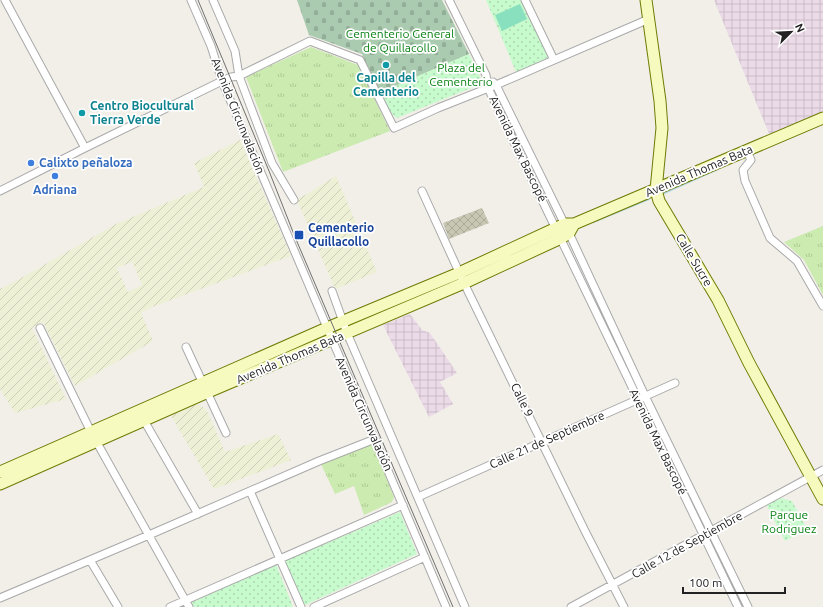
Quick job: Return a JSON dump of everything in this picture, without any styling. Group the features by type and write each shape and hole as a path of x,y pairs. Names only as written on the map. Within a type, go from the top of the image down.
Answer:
{"main road":[{"name":"Calle Sucre","path":"646,0 660,102 662,128 656,190 659,200 718,300 749,363 823,499"},
{"name":"Avenida Thomas Bata","path":"0,484 94,437 206,387 327,328 459,272 565,230 823,118"},
{"name":"Avenida Thomas Bata","path":"206,387 332,340 464,283 565,230"},
{"name":"Avenida Thomas Bata","path":"0,472 94,437"}],"street":[{"path":"5,0 85,148"},
{"name":"Avenida Circunvalación","path":"192,0 211,46 222,81 446,607"},
{"name":"Avenida Circunvalación","path":"213,0 235,51 239,76 272,163 294,200"},
{"path":"449,0 486,75"},
{"path":"525,0 554,60"},
{"path":"0,191 222,81 239,76 310,41 360,60 394,128 649,19"},
{"name":"Avenida Max Bascopé","path":"486,75 496,85 748,607"},
{"name":"Avenida Max Bascopé","path":"486,75 488,88 565,230 637,399 738,607"},
{"path":"747,151 751,160 744,170 745,181 770,238 798,261 823,306"},
{"name":"Calle 9","path":"422,191 464,283 585,530 614,584 624,607"},
{"name":"Avenida Circunvalación","path":"332,291 347,333 465,607"},
{"path":"40,328 94,437 189,607"},
{"path":"186,347 206,387 226,433"},
{"name":"Calle 21 de Septiembre","path":"418,497 675,383"},
{"path":"141,415 198,514"},
{"path":"0,598 318,461 375,439"},
{"name":"Calle 12 de Septiembre","path":"570,607 704,536 823,470"},
{"path":"250,491 301,607"},
{"path":"170,607 403,505"},
{"path":"314,607 424,557"},
{"path":"90,560 118,607"}],"shaded area":[{"path":"714,0 823,0 823,113 770,136"},
{"path":"240,140 291,256 152,307 141,313 153,341 75,386 43,322 32,328 66,399 15,413 0,389 0,289 116,224 204,187 194,163","holes":["132,262 142,285 128,292 117,268"]},
{"path":"336,176 377,272 335,289 297,200"},
{"path":"482,208 489,223 449,239 443,223"},
{"path":"410,314 422,330 430,333 457,373 440,382 453,404 429,417 383,325"},
{"path":"197,404 206,409 225,452 278,434 291,460 214,489 171,416"}],"green space":[{"name":"Cementerio General de Quillacollo","path":"297,0 442,0 469,54 379,93 362,54 309,35"},
{"path":"486,0 521,0 549,57 516,72"},
{"path":"520,4 527,19 502,31 495,15"},
{"path":"311,47 358,65 390,131 283,172 246,77"},
{"name":"Plaza del Cementerio","path":"469,54 481,79 481,84 397,118 392,114 379,93"},
{"path":"823,226 823,295 804,260 784,242"},
{"path":"372,444 394,497 392,502 364,515 354,486 335,494 321,464"},
{"name":"Parque Rodriguez","path":"781,498 792,501 807,529 785,541 766,504"},
{"path":"400,512 417,554 305,605 285,561"},
{"path":"276,564 293,607 194,607 191,603"}],"waterway":[{"path":"664,193 718,169"},
{"path":"593,222 649,199"}],"tram line":[{"path":"198,0 295,237 453,607"}],"place":[{"name":"Capilla del Cementerio","path":"386,65"},
{"name":"Centro Biocultural Tierra Verde","path":"82,113"},
{"name":"Calixto peñaloza","path":"31,163"},
{"name":"Adriana","path":"55,176"},
{"name":"Cementerio Quillacollo","path":"299,235"}]}
